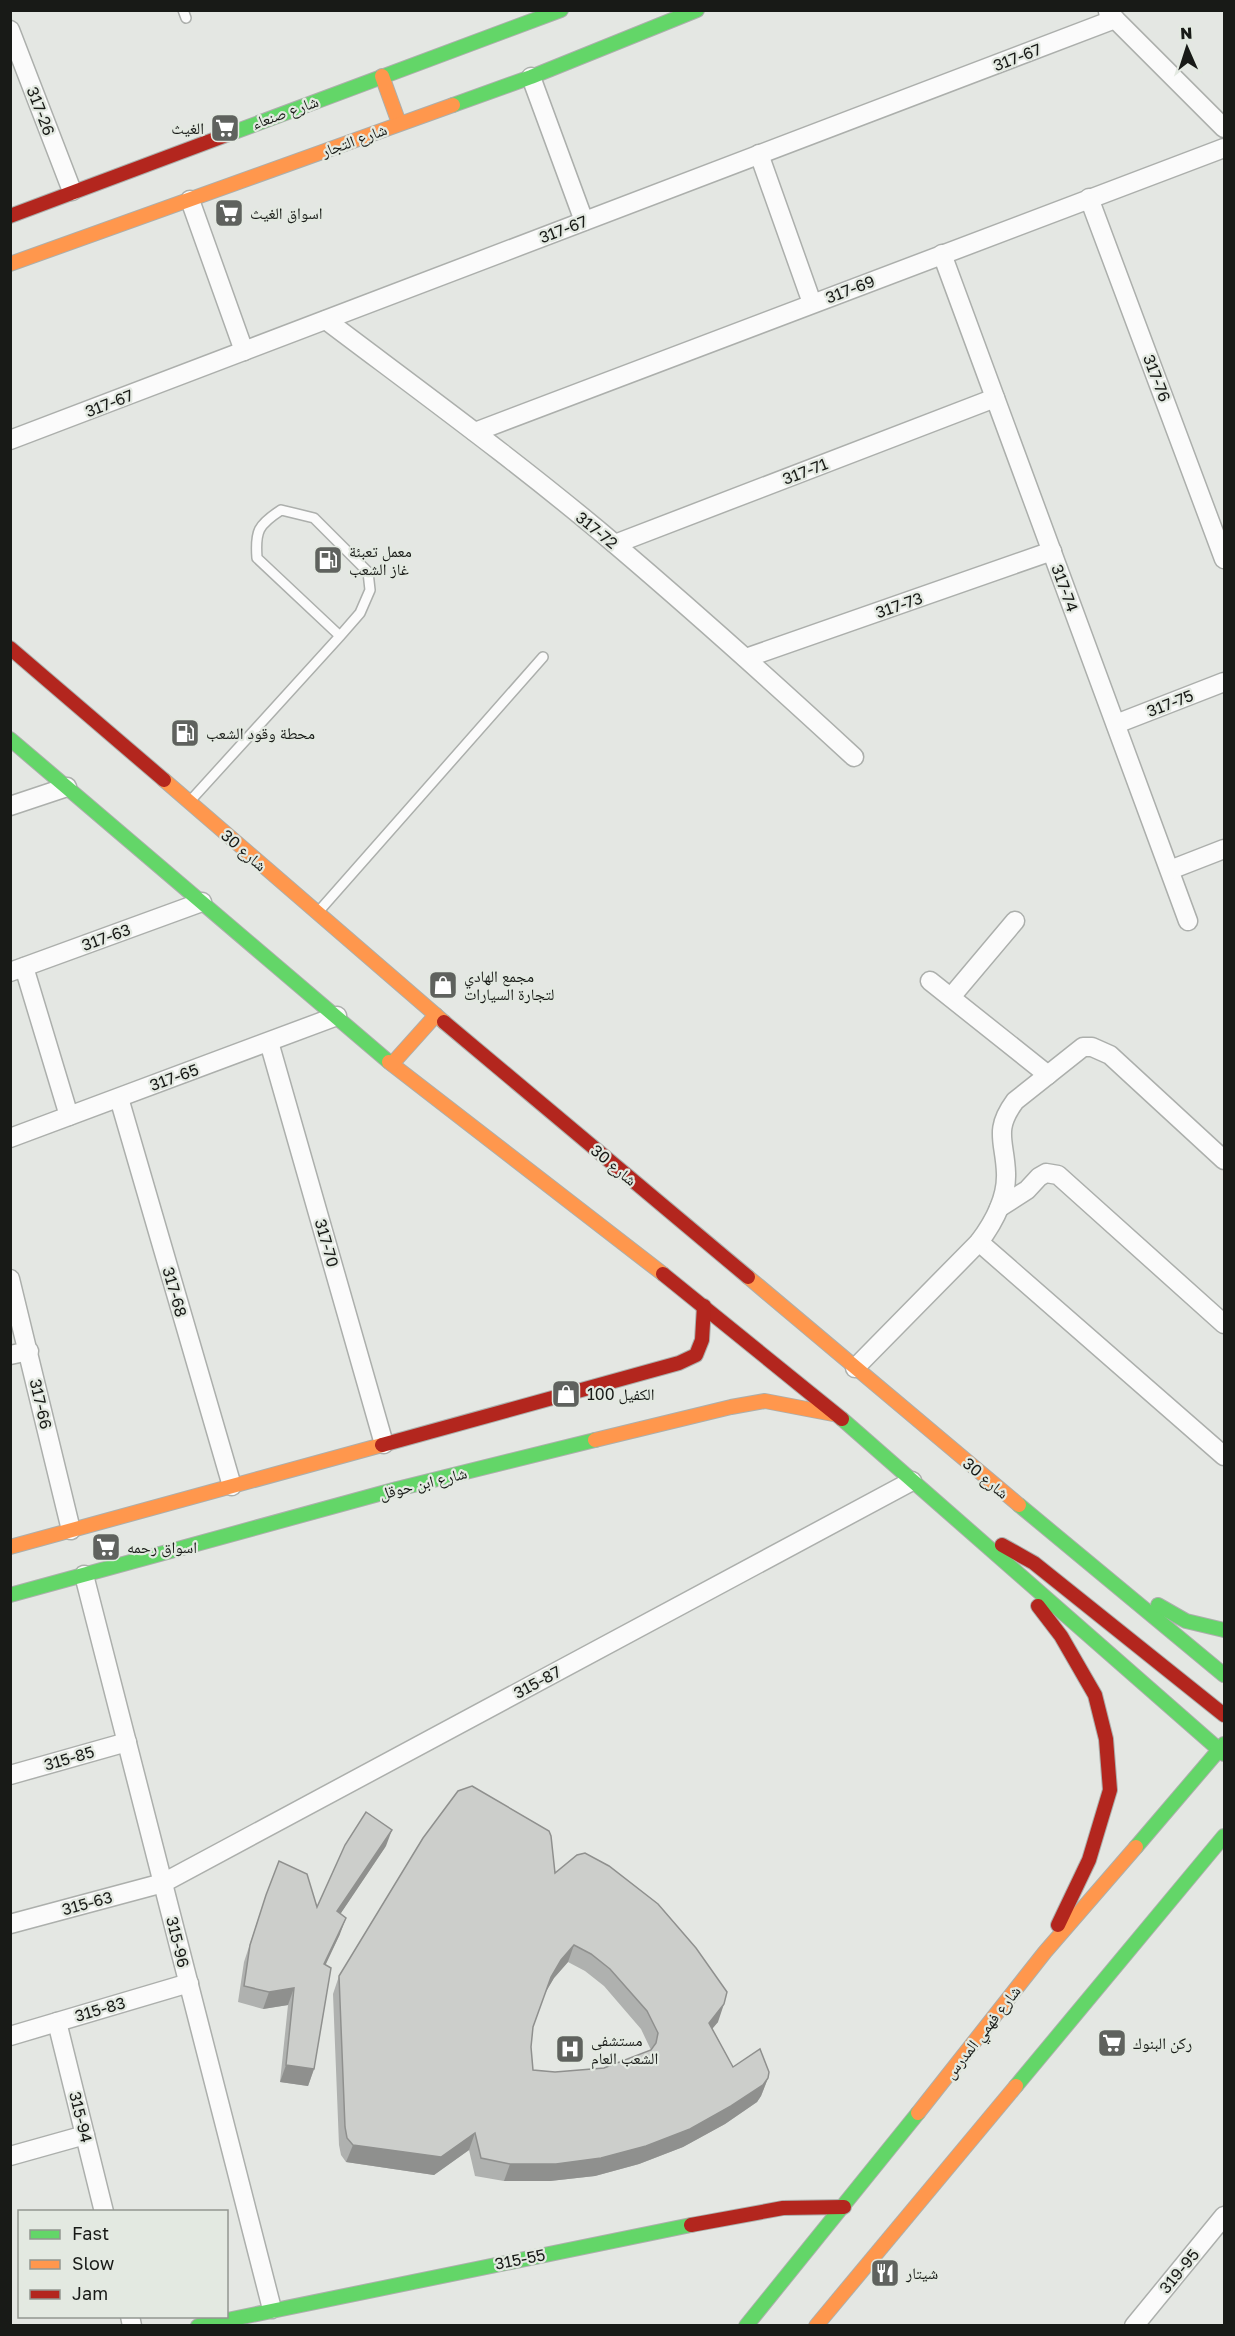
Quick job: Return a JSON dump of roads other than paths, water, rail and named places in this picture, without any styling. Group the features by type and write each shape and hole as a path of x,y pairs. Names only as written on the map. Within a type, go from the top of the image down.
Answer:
{"street":[{"name":"شارع صنعاء","path":"10,216 561,10"},
{"name":"شارع التجار","path":"10,264 531,77 697,10"},
{"path":"1111,15 1224,128"},
{"name":"317-67","path":"10,440 759,154 1111,15"},
{"name":"317-26","path":"10,30 72,191"},
{"path":"382,76 399,123"},
{"path":"531,77 584,221"},
{"name":"317-69","path":"475,432 1224,148"},
{"path":"759,154 812,303"},
{"name":"317-76","path":"1089,198 1224,559"},
{"path":"190,200 244,351"},
{"name":"317-74","path":"942,254 1188,921"},
{"name":"317-72","path":"326,320 475,432 615,544 746,658 854,757"},
{"name":"317-71","path":"615,544 995,398"},
{"name":"317-73","path":"746,658 1052,551"},
{"name":"شارع 30","path":"10,648 436,1015 1224,1675"},
{"name":"317-75","path":"1116,724 1224,682"},
{"path":"10,739 392,1064 704,1306 839,1416 1005,1563 1223,1750"},
{"path":"10,806 67,787"},
{"path":"1170,870 1224,849"},
{"name":"317-63","path":"17,969 202,902"},
{"path":"951,997 1015,921"},
{"path":"17,969 69,1116"},
{"path":"930,981 1048,1075"},
{"path":"392,1064 436,1015"},
{"name":"317-65","path":"10,1138 336,1017"},
{"name":"317-70","path":"269,1042 384,1444"},
{"path":"855,1368 979,1242 990,1227 1005,1189 1003,1123 1015,1101 1083,1047 1100,1049 1110,1055 1224,1160"},
{"name":"317-68","path":"119,1098 232,1486"},
{"path":"999,1208 1027,1190 1046,1173 1058,1175 1224,1324"},
{"path":"979,1242 1224,1455"},
{"name":"317-66","path":"10,1279 71,1530"},
{"path":"10,1546 679,1363 696,1355 702,1340 704,1306"},
{"path":"10,1355 29,1351"},
{"name":"شارع ابن حوقل","path":"10,1595 397,1489 731,1407 765,1401 839,1416"},
{"name":"315-87","path":"163,1882 912,1481"},
{"path":"950,1514 1034,1563 1224,1715"},
{"path":"1005,1563 1061,1636 1095,1695 1106,1739 1110,1790 1089,1860 1045,1952"},
{"path":"1098,1571 1186,1621 1224,1630"},
{"name":"315-96","path":"84,1575 273,2309"},
{"name":"315-85","path":"10,1775 126,1742"},
{"name":"شارع فهمي المدرس","path":"746,2325 844,2207 1045,1952 1223,1750"},
{"path":"816,2325 1224,1836"},
{"name":"315-63","path":"10,1924 163,1882"},
{"name":"315-83","path":"10,2036 189,1983"},
{"name":"315-94","path":"57,2022 104,2210"},
{"path":"10,2156 85,2135"},
{"name":"315-55","path":"198,2325 752,2213 783,2208 844,2207"},
{"name":"319-95","path":"1134,2325 1224,2216"}],"lane":[{"path":"189,802 340,636 360,613 370,590 368,572 314,518 281,510 265,521 255,538 257,558 340,636"},
{"path":"317,913 543,657"}],"place":[{"name":"الغيث","path":"225,128"},
{"name":"اسواق الغيث","path":"229,213"},
{"name":"معمل تعبئة غاز الشعب","path":"328,560"},
{"name":"محطة وقود الشعب","path":"185,733"},
{"name":"مجمع الهادي لتجارة السيارات","path":"443,985"},
{"name":"الكفيل 100","path":"566,1394"},
{"name":"اسواق رحمه","path":"106,1547"},
{"name":"ركن البنوك","path":"1112,2043"},
{"name":"مستشفى الشعب العام","path":"570,2049"},
{"name":"شيتار","path":"885,2273"}]}
